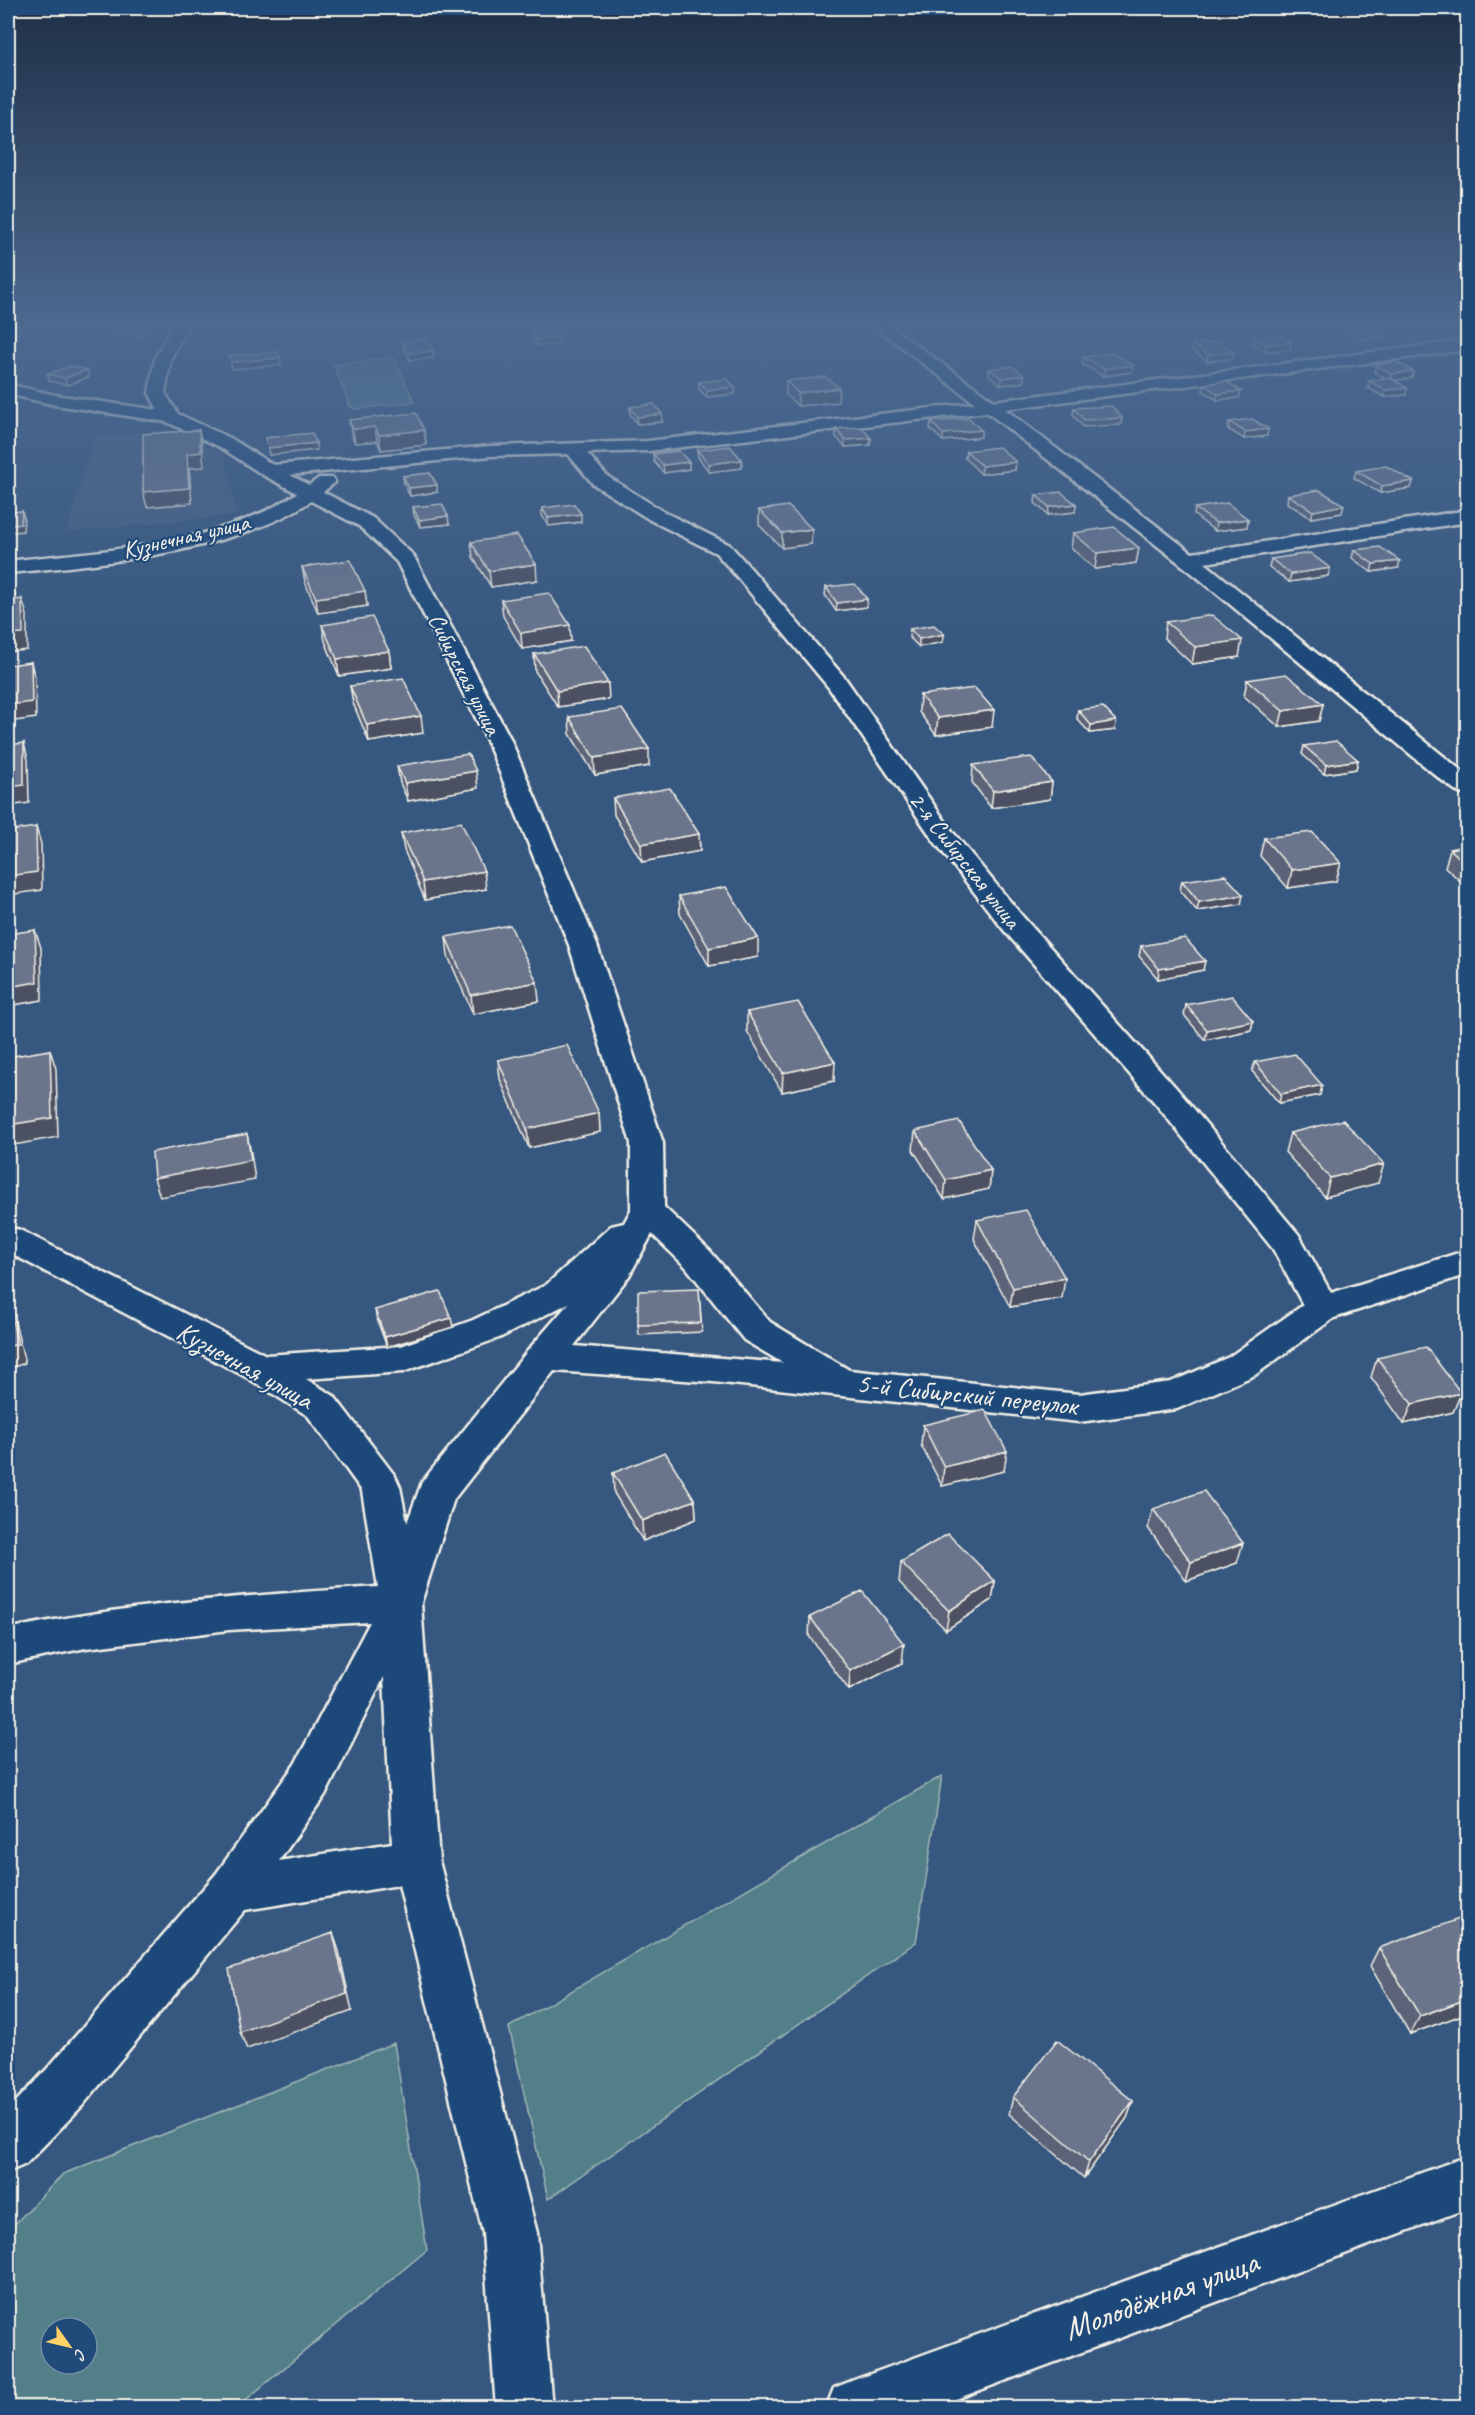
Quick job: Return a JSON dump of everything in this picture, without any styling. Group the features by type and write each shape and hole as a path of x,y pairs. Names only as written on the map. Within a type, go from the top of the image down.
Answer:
{"street":[{"name":"Сибирская улица","path":"213,437 270,471 366,522 406,559 498,738 583,945 647,1143 648,1210"},
{"path":"270,471 491,451 648,446 718,437"},
{"path":"1031,437 1310,657 1465,784"},
{"name":"2-я Сибирская улица","path":"574,450 600,480 657,516 723,549 745,574 837,683 943,836 1085,1007 1166,1096 1287,1243 1322,1308"},
{"name":"Кузнечная улица","path":"8,567 166,545 221,532 283,511 312,493 348,464"},
{"path":"1186,560 1467,516"},
{"path":"8,2146 65,2087 232,1890 311,1778 401,1603 436,1493 543,1357 617,1268 648,1210"},
{"path":"261,1369 403,1359 486,1329 558,1294 648,1210"},
{"path":"648,1210 698,1259 757,1331 843,1381"},
{"name":"Кузнечная улица","path":"8,1238 261,1369 321,1406 381,1487 401,1603"},
{"name":"5-й Сибирский переулок","path":"543,1357 843,1381 1079,1408 1177,1395 1242,1366 1322,1308 1467,1262"},
{"path":"8,1646 86,1631 229,1613 401,1603"},
{"path":"401,1603 416,1861 510,2233 524,2408"},
{"path":"232,1890 416,1861"},
{"name":"Молодёжная улица","path":"854,2408 1467,2182"}],"shaded area":[{"path":"94,437 181,437 223,452 237,515 67,532"}],"green space":[{"path":"942,1776 916,1942 548,2199 509,2027"},
{"path":"394,2043 427,2250 237,2407 8,2407 8,2231 63,2174"}],"building":[{"path":"143,437 200,437 201,452 187,454 189,488 143,492"},
{"path":"313,437 316,443 268,448 265,438"},
{"path":"842,437 871,438 845,440"},
{"path":"730,446 742,460 709,464 697,450"},
{"path":"999,447 1016,462 982,466 966,451"},
{"path":"679,451 689,462 663,465 653,454"},
{"path":"8,461 10,476 8,477"},
{"path":"1386,466 1413,481 1382,486 1356,471"},
{"path":"430,473 437,485 409,488 403,476"},
{"path":"1319,490 1344,505 1313,511 1288,495"},
{"path":"1061,492 1076,504 1049,507 1036,495"},
{"path":"1227,503 1248,519 1216,523 1195,508"},
{"path":"442,504 448,516 419,520 413,507"},
{"path":"574,504 581,514 548,518 542,508"},
{"path":"788,506 812,529 782,533 759,510"},
{"path":"22,511 21,524 8,525 8,512"},
{"path":"1114,527 1139,548 1097,553 1073,533"},
{"path":"517,535 536,564 489,571 471,542"},
{"path":"1380,547 1400,561 1373,564 1354,550"},
{"path":"1310,553 1330,568 1291,574 1271,559"},
{"path":"350,560 365,591 316,598 302,567"},
{"path":"855,584 867,599 837,603 826,587"},
{"path":"8,586 13,586 13,600 8,601"},
{"path":"549,593 570,625 521,633 501,600"},
{"path":"22,599 23,634 8,635 8,601"},
{"path":"1212,615 1242,640 1195,647 1166,622"},
{"path":"372,617 389,651 337,659 322,625"},
{"path":"934,625 944,634 919,639 910,629"},
{"path":"584,646 608,683 557,691 534,654"},
{"path":"31,662 32,702 8,705 8,665"},
{"path":"1286,674 1323,704 1283,711 1247,680"},
{"path":"403,678 421,716 367,725 350,686"},
{"path":"975,688 994,710 938,718 920,695"},
{"path":"1103,707 1116,721 1091,725 1078,710"},
{"path":"622,709 649,749 594,758 569,717"},
{"path":"1336,741 1358,760 1326,765 1304,746"},
{"path":"24,743 24,785 8,787 8,745"},
{"path":"468,754 476,771 405,783 397,766"},
{"path":"1031,757 1052,782 993,791 973,765"},
{"path":"670,788 699,834 641,844 613,798"},
{"path":"461,822 484,871 423,882 401,833"},
{"path":"36,827 37,872 8,876 8,831"},
{"path":"1312,832 1341,863 1292,870 1264,838"},
{"path":"1467,846 1467,865 1450,849"},
{"path":"1225,875 1243,895 1199,902 1182,881"},
{"path":"726,887 758,938 709,948 679,896"},
{"path":"510,925 537,982 471,995 446,937"},
{"path":"35,930 37,982 8,987 8,934"},
{"path":"1185,938 1205,961 1159,969 1141,946"},
{"path":"1232,996 1253,1021 1207,1030 1186,1005"},
{"path":"798,1002 835,1062 783,1073 747,1012"},
{"path":"567,1045 599,1113 527,1129 498,1060"},
{"path":"50,1050 52,1118 8,1125 8,1057"},
{"path":"1295,1054 1322,1085 1281,1094 1255,1062"},
{"path":"1343,1120 1384,1164 1330,1178 1290,1133"},
{"path":"959,1121 991,1170 946,1180 915,1131"},
{"path":"247,1134 251,1160 154,1178 152,1152"},
{"path":"1026,1210 1065,1278 1013,1288 977,1220"},
{"path":"699,1289 701,1323 638,1325 638,1291"},
{"path":"440,1291 451,1318 385,1337 375,1310"},
{"path":"8,1303 18,1344 8,1347"},
{"path":"1426,1347 1461,1393 1412,1404 1377,1358"},
{"path":"985,1410 1007,1451 944,1467 923,1425"},
{"path":"665,1452 695,1500 642,1521 613,1473"},
{"path":"1204,1491 1243,1543 1191,1562 1153,1509"},
{"path":"948,1534 995,1581 949,1611 901,1562"},
{"path":"862,1591 904,1644 850,1671 810,1617"},
{"path":"1467,1916 1467,1999 1420,2016 1379,1948"},
{"path":"333,1933 347,1994 240,2032 229,1969"},
{"path":"1057,2040 1133,2101 1089,2162 1013,2097"}]}
